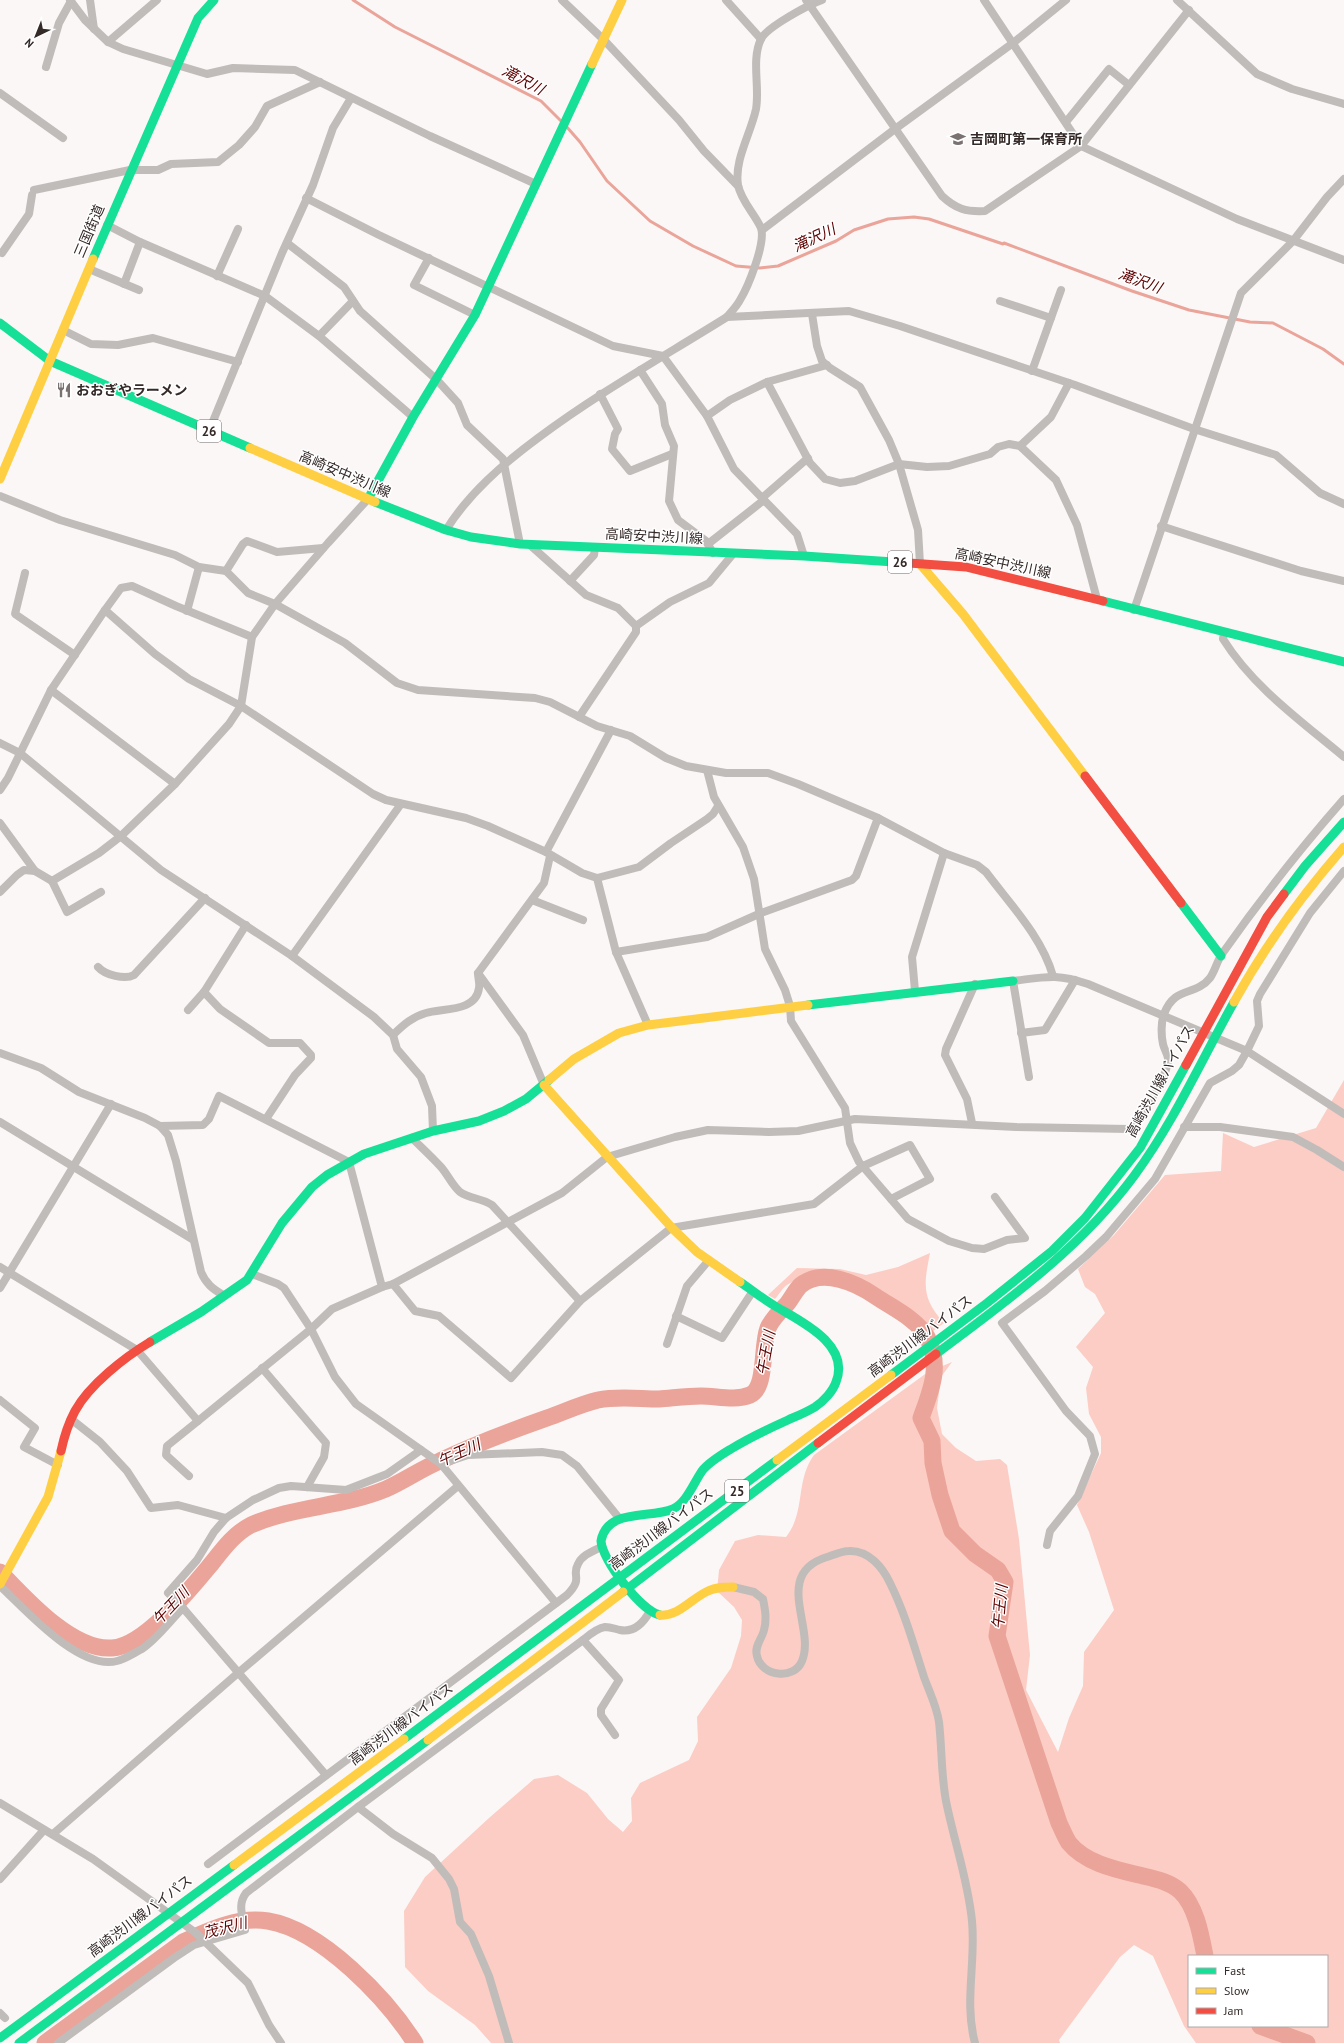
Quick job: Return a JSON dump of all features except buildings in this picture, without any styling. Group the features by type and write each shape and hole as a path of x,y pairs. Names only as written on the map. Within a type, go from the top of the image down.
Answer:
{"main road":[{"name":"三国街道","path":"0,478 130,170 198,18 214,0"},
{"path":"368,499 413,417 437,380 490,287 556,139 622,0"},
{"name":"高崎安中渋川線","path":"0,323 50,361 368,499 446,530 471,537 530,545 804,556 966,567 1344,662"},
{"path":"920,564 964,614 1221,956"},
{"name":"高崎渋川線バイパス","path":"0,2038 167,1913 292,1824 987,1303 1028,1271 1068,1236 1112,1186 1148,1136 1203,1032 1267,917 1305,866 1344,822"},
{"name":"高崎渋川線バイパス","path":"19,2043 182,1924 629,1588 929,1359 995,1312 1075,1243 1120,1194 1149,1155 1168,1125 1214,1037 1280,926 1313,882 1344,847"},
{"path":"2,1581 48,1497 58,1465 60,1446 71,1419 80,1404 101,1379 116,1365 137,1350 201,1312 246,1280 252,1274 282,1223 296,1204 327,1175 364,1154 433,1131 479,1121 526,1099 574,1060 607,1038 648,1025 915,990 1013,981"},
{"path":"544,1085 606,1157 671,1228 709,1260 773,1305 827,1340 836,1355 839,1372 836,1387 826,1399 815,1407 726,1451 706,1468 682,1502 675,1508 652,1516 619,1518 605,1528 602,1535 601,1547 609,1563 650,1611 662,1615 668,1615 715,1588 733,1587"}],"street":[{"path":"90,0 94,29"},
{"path":"108,42 157,0"},
{"path":"446,530 459,510 505,463 575,410 726,317 739,302 749,282 761,243 762,230 738,186 704,151 679,120 604,40 562,0"},
{"path":"726,0 761,39"},
{"path":"738,186 739,165 756,109 758,96 756,62 761,39 769,30 808,2 822,0"},
{"path":"984,0 1082,146 1237,219 1344,260"},
{"path":"762,230 895,129 1013,43 1066,0"},
{"path":"1178,0 1257,74 1292,89 1344,104"},
{"path":"46,67 59,23 71,1 94,29 108,42 144,56 207,74 233,68 295,70 351,98 536,184"},
{"path":"808,2 942,196 954,207 974,212 985,211 1082,146 1188,10"},
{"path":"1066,122 1109,69 1129,85"},
{"path":"1,255 29,214 33,193 130,170 158,170 171,164 218,162 239,145 255,127 267,106 320,82"},
{"path":"0,92 63,138"},
{"path":"209,431 306,198 313,185 333,128 351,98"},
{"path":"1134,610 1161,526 1241,293 1293,241 1327,197 1344,180"},
{"path":"306,198 613,346 663,356 707,416 734,469 797,534 804,556"},
{"path":"107,225 140,242 265,296 320,336 413,417"},
{"path":"217,276 238,229"},
{"path":"124,284 140,242"},
{"path":"287,243 344,287 360,311 437,380 458,403 467,425 505,463 520,544"},
{"path":"429,258 414,285 475,315"},
{"path":"89,269 139,290"},
{"path":"1032,370 1061,290"},
{"path":"320,336 353,301"},
{"path":"1000,301 1051,318"},
{"path":"726,317 849,311 900,326 1032,370 1194,429 1276,455 1320,493 1344,504"},
{"path":"812,314 817,346 822,360 860,387 889,440 899,464 918,530 920,564"},
{"path":"63,330 91,344 118,345 153,338 238,362"},
{"path":"707,416 730,400 768,382 827,365"},
{"path":"640,370 662,404 665,425 674,446 672,454 669,501 678,520 708,544 713,553"},
{"path":"768,382 815,470 825,479 840,482 855,481 899,464 926,467 949,466 990,454 998,447 1009,444 1020,446 1056,480 1077,524 1097,600"},
{"path":"1020,446 1051,417 1069,383"},
{"path":"600,394 618,429 615,434 612,449 630,471 672,454"},
{"path":"708,544 763,499 808,458"},
{"path":"0,496 60,520 176,555 199,567 226,571 248,593 275,604 345,643 397,683 418,690 535,698 550,702 579,717 630,736 666,758 686,766 726,773 768,773 878,818 944,853 977,866 986,872 1032,934 1048,960 1052,976"},
{"path":"52,881 100,853 121,836 175,784 229,724 241,706 252,637 275,604 368,499"},
{"path":"1161,526 1301,571 1344,581"},
{"path":"226,571 243,544 247,541 277,552 323,548"},
{"path":"530,545 586,595 618,608 636,626 636,632 579,717"},
{"path":"570,581 594,555 595,548"},
{"path":"636,626 670,602 709,583 733,554"},
{"path":"187,611 199,567"},
{"path":"25,573 15,614 76,655"},
{"path":"0,790 52,690 121,588 132,586 187,611 252,637"},
{"path":"105,610 155,654 189,679 241,706 373,794 400,804 466,818 548,854 596,878 640,867 671,843 707,819 718,806"},
{"path":"1224,632 1223,639 1235,658 1276,701 1344,757"},
{"path":"52,690 175,784"},
{"path":"393,1035 405,1023 426,1013 463,1007 469,1003 479,989 478,973 544,883 548,854 611,730"},
{"path":"0,743 20,753 161,870 292,956 374,1017 393,1035 398,1049 421,1077 432,1106 433,1131"},
{"path":"707,770 714,797 743,847 754,879 761,913 765,949 785,990 790,1006 791,1021 845,1108 848,1120 850,1143 863,1166 908,1219 916,1225 955,1244 984,1249 1007,1240 1025,1238 995,1197"},
{"path":"189,1476 166,1455 167,1446 311,1328 332,1309 382,1287 393,1284 508,1223 562,1193 606,1157 674,1137 708,1130 769,1132 798,1131 841,1123 848,1120 972,1123 1016,1127 1129,1129 1138,1122 1146,1110 1168,1060 1163,1045 1163,1015 1169,1002 1174,997 1203,985 1221,956 1296,854 1344,799"},
{"path":"292,956 400,804"},
{"path":"616,952 707,936 761,913 852,880 856,876 878,818"},
{"path":"0,823 35,871 52,881 67,912 101,892"},
{"path":"915,990 912,957 944,853"},
{"path":"0,892 17,874 24,870 35,871"},
{"path":"1047,1545 1050,1531 1078,1496 1095,1454 1093,1444 1090,1436 1066,1411 1002,1323 1069,1271 1106,1237 1155,1179 1210,1083 1232,1071 1239,1065 1258,1026 1257,1001 1260,994 1310,913 1344,871"},
{"path":"596,878 616,952 648,1025"},
{"path":"98,967 103,972 129,978 134,975 204,898"},
{"path":"532,900 584,920"},
{"path":"188,1010 204,992 246,925"},
{"path":"478,973 523,1035 544,1085"},
{"path":"1029,1077 1013,981 1052,976 1075,980 1163,1015 1247,1051 1344,1114"},
{"path":"1021,1033 1045,1030 1075,980"},
{"path":"972,1123 967,1099 945,1055 946,1049 975,984"},
{"path":"204,992 220,1009 269,1043 300,1043 312,1055 295,1075 266,1119"},
{"path":"0,1054 41,1068 79,1092 111,1104 160,1126 168,1135 176,1161 192,1239 204,1281 224,1295"},
{"path":"160,1126 203,1125 209,1119 219,1096 349,1162 382,1287"},
{"path":"0,1288 111,1104"},
{"path":"0,1122 73,1165 192,1239"},
{"path":"1184,1127 1220,1127 1293,1137 1344,1167"},
{"path":"412,1138 436,1162 453,1185 466,1196 486,1201 580,1301"},
{"path":"393,1284 415,1311 439,1316 511,1378 580,1301 671,1228 814,1204 863,1166 910,1145 930,1179 891,1199"},
{"path":"667,1344 686,1286 709,1260"},
{"path":"0,1267 137,1350 198,1421"},
{"path":"252,1274 278,1284 284,1288 311,1328 335,1377 356,1404 440,1463 556,1603"},
{"path":"676,1316 722,1338 753,1291"},
{"path":"262,1368 326,1443 324,1457 307,1487"},
{"path":"0,1400 35,1428 24,1447 58,1465"},
{"path":"71,1419 100,1442 127,1471 151,1508 178,1505 226,1518"},
{"path":"326,1775 182,1607 168,1593 197,1560 214,1532 226,1518 252,1500 279,1488 291,1486 334,1490 346,1490 358,1487 387,1474 422,1451"},
{"path":"440,1463 468,1455 542,1452 562,1455 577,1466 619,1518"},
{"path":"53,1834 238,1673 458,1486"},
{"path":"208,1864 556,1603 576,1586 577,1564 586,1556 601,1547"},
{"path":"733,1587 754,1592 762,1599 766,1618 765,1628 757,1646 757,1659 761,1665 782,1674 794,1671 801,1664 805,1653 797,1587 804,1573 815,1561 849,1551 866,1554 877,1563 890,1583 909,1630 938,1720 943,1783 969,1897 972,1923 970,1996 972,2031 975,2043"},
{"path":"2,1581 58,1641 74,1651 98,1660 116,1661 143,1648 182,1607"},
{"path":"58,2043 194,1945 201,1938 222,1936 245,1930 241,1913 241,1899 246,1893 358,1807 600,1628 612,1628 627,1631 633,1630 645,1621 650,1611"},
{"path":"583,1640 619,1680 601,1709 601,1715 615,1735"},
{"path":"0,1803 53,1834 128,1882 201,1938 248,1983 269,2025 280,2043"},
{"path":"358,1807 393,1834 432,1858 449,1879 454,1888 460,1922 471,1934 490,1976 509,2043"},
{"path":"0,1879 44,1830"}],"shaded area":[{"path":"1344,1080 1344,2043 1196,2043 1184,2026 1153,1956 1134,1945 1120,1957 1059,2040 1060,2043 491,2043 475,2025 428,1991 405,1967 404,1911 425,1877 534,1779 558,1775 587,1793 608,1819 623,1832 632,1821 631,1798 640,1783 689,1760 698,1741 697,1717 731,1668 741,1636 742,1620 734,1607 717,1591 719,1570 735,1541 758,1535 786,1537 792,1527 799,1507 804,1475 814,1455 928,1372 952,1362 941,1377 937,1408 942,1434 956,1448 976,1461 1000,1459 1007,1465 1019,1539 1030,1655 1026,1690 1058,1752 1069,1718 1083,1686 1084,1652 1114,1610 1089,1532 1077,1505 1101,1453 1101,1437 1089,1414 1086,1388 1093,1367 1076,1347 1105,1313 1095,1294 1085,1287 1078,1269 1114,1235 1165,1175 1221,1171 1223,1133 1254,1147 1316,1128"},
{"path":"930,1253 926,1274 926,1290 931,1306 944,1323 929,1334 899,1308 882,1296 844,1278 825,1275 805,1277 787,1285 775,1299 768,1295 797,1268 840,1269 866,1275 898,1267"}],"waterway":[{"name":"滝沢川","path":"353,0 395,27 541,101 562,122"},
{"name":"滝沢川","path":"566,126 580,142 607,181 650,221 693,246 736,266 760,268 778,266 836,241 854,230 888,219 914,217 929,219 1003,244 1004,243 1132,291 1189,310 1250,322 1273,323 1323,349 1344,364"},
{"name":"午王川","path":"0,1572 36,1609 66,1632 81,1641 97,1647 112,1648 125,1645 153,1627 167,1614 230,1542 240,1532 251,1525 284,1514 353,1500 370,1495 386,1489 433,1464 479,1443 598,1400 621,1398 659,1399 701,1396 738,1398 750,1395 755,1391 759,1384 768,1328 774,1318 787,1304 799,1287 810,1280 819,1278 839,1279 849,1282 859,1286 896,1309 917,1325 927,1337 934,1358 934,1368 931,1388 921,1418 932,1441 933,1463 940,1495 952,1531 975,1554 998,1570 1005,1582 997,1636 1059,1823 1066,1838 1076,1850 1093,1861 1113,1868 1163,1881 1180,1891 1186,1897 1194,1913 1200,1930 1205,1955"},
{"name":"茂沢川","path":"45,2043 183,1942 224,1925 246,1920 268,1921 289,1927 310,1938 331,1952 370,1987 403,2025 415,2043"},
{"name":"午王川","path":"1263,2027 1307,2043"}],"traffic: fast":[{"path":"93,259 198,18 214,0"},
{"path":"368,499 413,417 475,315 592,64"},
{"path":"0,323 50,361 250,448"},
{"path":"375,502 446,530 471,537 520,544 804,556 909,563"},
{"path":"1103,601 1344,662"},
{"path":"1284,894 1305,866 1344,822"},
{"path":"1181,903 1221,956"},
{"path":"808,1005 1013,981"},
{"path":"936,1354 990,1314 1042,1272 1067,1250 1113,1202 1134,1176 1175,1113 1234,1002"},
{"path":"891,1375 987,1303 1052,1251 1085,1218 1140,1148 1186,1065"},
{"path":"150,1342 201,1312 247,1280 282,1223 312,1187 327,1175 364,1154 433,1131 479,1121 504,1111 526,1099 549,1080"},
{"path":"660,1615 652,1611 633,1595 615,1572 608,1560 601,1541 605,1531 611,1523 630,1516 663,1512 678,1506 686,1497 702,1471 712,1462 727,1451 752,1437 815,1407 828,1396 836,1382 839,1368 836,1356 830,1345 809,1327 740,1282"},
{"path":"623,1592 818,1443"},
{"path":"404,1739 777,1460"},
{"path":"19,2043 428,1740"},
{"path":"0,2038 234,1865"}],"traffic: slow":[{"path":"592,64 622,0"},
{"path":"0,479 93,259"},
{"path":"250,448 375,502"},
{"path":"920,564 963,614 1085,776"},
{"path":"1234,1002 1271,941 1299,902 1344,847"},
{"path":"549,1080 574,1059 619,1033 648,1025 808,1005"},
{"path":"544,1085 673,1229 697,1252 740,1282"},
{"path":"777,1460 891,1375"},
{"path":"0,1584 48,1497 61,1451"},
{"path":"660,1615 673,1613 702,1594 711,1590 733,1587"},
{"path":"428,1740 623,1592"},
{"path":"234,1865 404,1739"}],"traffic: jam":[{"path":"909,563 966,567 1103,601"},
{"path":"1085,776 1181,903"},
{"path":"1186,1065 1267,917 1284,894"},
{"path":"61,1451 66,1431 75,1411 89,1391 108,1372 150,1342"},
{"path":"818,1443 936,1354"}],"place":[{"name":"吉岡町第一保育所","path":"958,139"},
{"name":"おおぎやラーメン","path":"64,390"}]}
